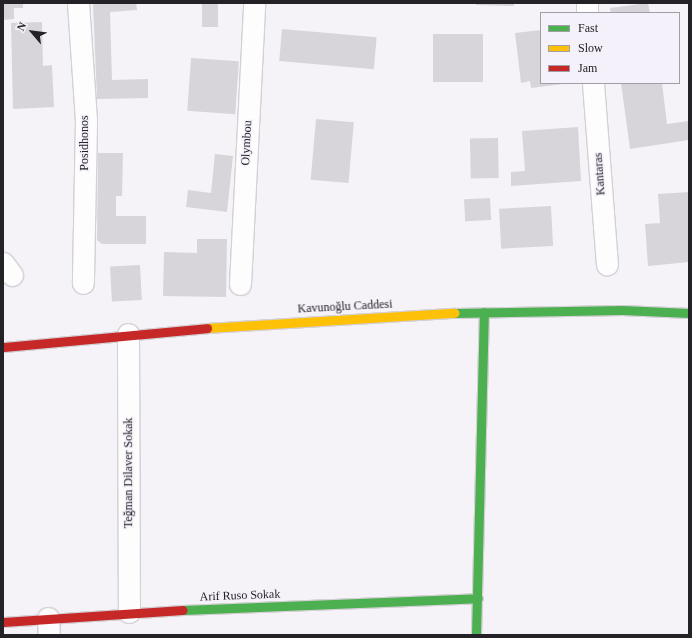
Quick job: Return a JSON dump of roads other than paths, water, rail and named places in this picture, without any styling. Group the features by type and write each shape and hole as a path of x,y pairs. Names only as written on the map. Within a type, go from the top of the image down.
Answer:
{"street":[{"name":"Posidhonos","path":"78,3 86,121 82,283"},
{"name":"Olymbou","path":"240,284 254,3"},
{"name":"Kantaras","path":"593,84 607,264"},
{"name":"Kavunoğlu Caddesi","path":"3,347 128,334 317,320 484,312 622,310 689,313"},
{"path":"476,635 484,312"},
{"name":"Teğman Dilaver Sokak","path":"128,334 130,612"},
{"name":"Arif Ruso Sokak","path":"3,622 48,627 130,612 478,598"}]}
